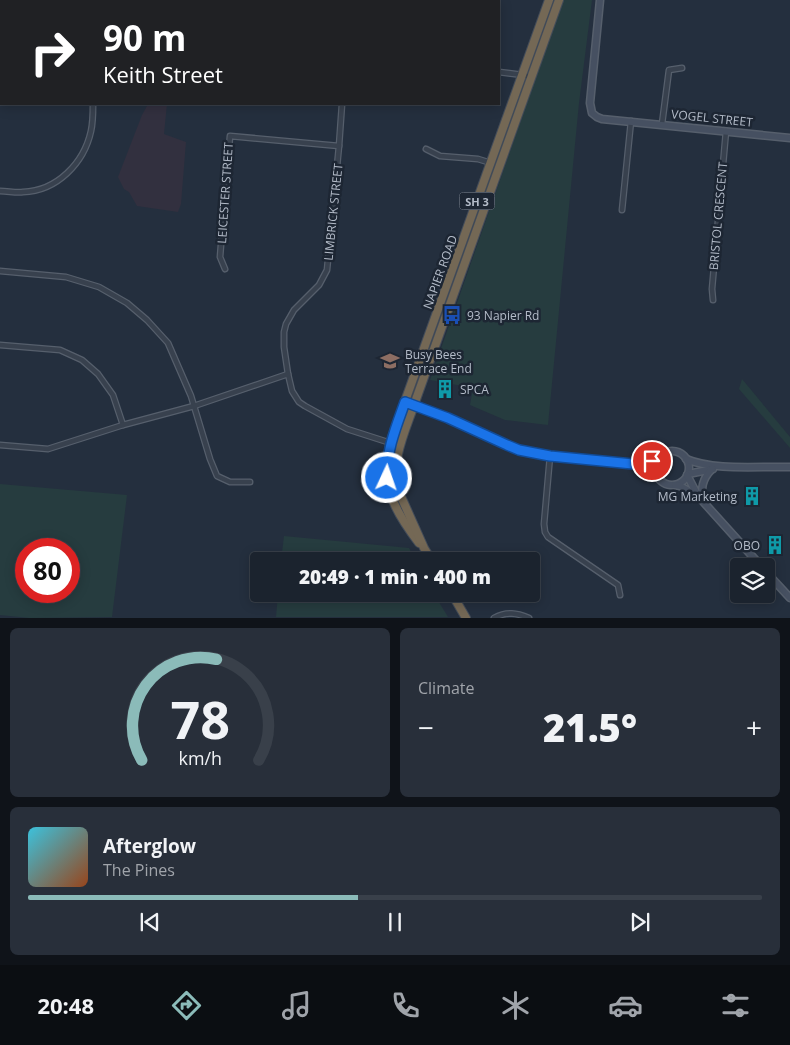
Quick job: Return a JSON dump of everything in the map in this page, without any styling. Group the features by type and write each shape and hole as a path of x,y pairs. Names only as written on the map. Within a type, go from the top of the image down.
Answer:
{"highway":[{"name":"NAPIER ROAD","path":"424,548 397,484 396,461 470,223 549,0"},
{"name":"NAPIER ROAD","path":"426,552 400,516 391,498 386,469 390,443 453,281 478,226 559,0"},
{"path":"470,223 478,226"},
{"path":"457,602 466,618"}],"main road":[{"name":"VOGEL STREET","path":"600,0 590,103 592,113 596,117 790,138"},
{"path":"405,402 448,418 519,450 550,456 633,464 658,460"},
{"path":"698,496 675,484 662,482 657,475 655,467 663,454 672,451 680,453 686,459 689,466 688,475 698,496 754,558"},
{"path":"686,459 723,467 790,467"},
{"path":"633,464 657,475"},
{"path":"675,484 685,479 688,475 723,467"},
{"path":"704,504 702,485 712,469"},
{"path":"775,582 790,598"}],"street":[{"path":"662,124 670,70 682,68"},
{"path":"500,72 531,77"},
{"path":"0,191 24,192 35,190 46,187 65,175 78,161 88,142 93,105"},
{"name":"LIMBRICK STREET","path":"342,105 326,270 319,285 294,310 286,324 284,341 288,374 295,396 305,406 347,429 400,446"},
{"path":"622,210 631,122"},
{"name":"BRISTOL CRESCENT","path":"713,300 712,289 726,131"},
{"name":"LEICESTER STREET","path":"225,269 220,257 230,136 339,146"},
{"path":"426,149 440,156 478,159 491,163"},
{"path":"0,270 66,277 99,287 126,303 147,320 168,343 191,396 217,476 230,482 250,482"},
{"path":"0,345 60,350 82,360 98,374 112,395 123,425"},
{"path":"0,445 48,449 123,425 194,406 288,374"},
{"path":"550,456 544,524 545,532 548,537 618,585 620,595"},
{"path":"494,618 507,613 517,613 529,618"}],"shaded area":[{"path":"147,105 167,105 164,134 186,142 181,204 178,212 137,206 129,192 124,189 118,177"}],"green space":[{"path":"563,0 592,0 579,103 548,425 505,420 470,405 473,388 430,380"},
{"path":"523,83 521,96 482,202 481,201"},
{"path":"742,379 790,437 790,448 739,389"},
{"path":"0,484 127,495 112,617 30,618 0,615"},
{"path":"284,536 409,548 411,552 282,552"},
{"path":"277,602 439,602 448,617 276,617"}],"place":[{"name":"93 Napier Rd","path":"452,315"},
{"name":"Busy Bees Terrace End","path":"390,361"},
{"name":"SPCA","path":"445,389"},
{"name":"MG Marketing","path":"752,496"},
{"name":"OBO","path":"775,545"}],"route":[{"path":"387,478 387,457 390,443 405,402 448,418 519,450 550,456 633,464 652,461"}]}
